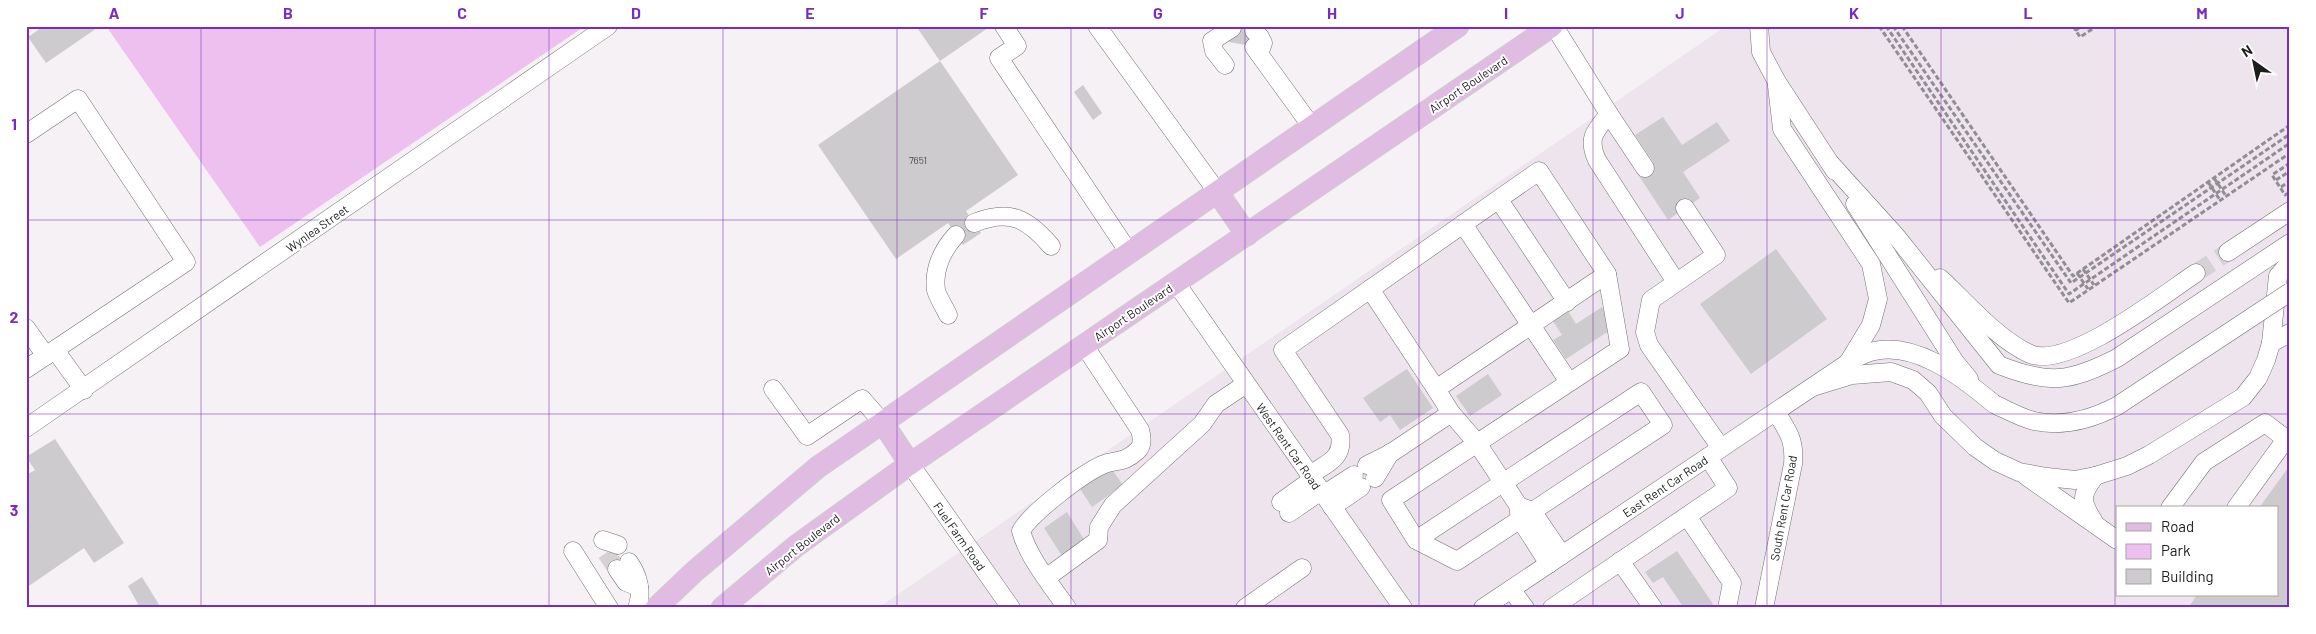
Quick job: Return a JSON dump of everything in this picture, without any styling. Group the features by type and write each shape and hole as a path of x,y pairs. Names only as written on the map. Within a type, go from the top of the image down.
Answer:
{"main road":[{"path":"656,608 701,565 818,467 1130,254 1458,26"},
{"name":"Airport Boulevard","path":"722,608 796,546 910,464 1553,26"},
{"path":"1218,193 1247,235"},
{"path":"883,423 910,464"}],"street":[{"name":"Wynlea Street","path":"26,428 84,390 608,26"},
{"path":"1004,26 1017,46 999,58 1130,254"},
{"path":"1097,26 1218,193"},
{"path":"1553,26 1645,168"},
{"path":"1759,26 1762,52 1777,82 1955,362 1977,389 1994,404 2033,420 2052,423 2097,416 2117,406 2290,292"},
{"path":"1225,66 1214,51 1212,42 1232,28"},
{"path":"1255,44 1312,127"},
{"path":"1777,82 1782,129 1871,264 1878,299 1871,325 1848,363"},
{"path":"26,134 78,99 186,262 26,369"},
{"path":"1609,114 1594,132 1591,146 1597,160 1676,282"},
{"path":"1829,162 1896,236 1999,364 2024,375 2050,379 2069,378 2091,371 2117,358 2290,243"},
{"path":"1320,489 1339,455 1342,445 1340,435 1283,350 1539,171 1607,274 1620,349 1391,500 1416,540 1457,561 1523,512 1664,424 1642,392 1416,540"},
{"path":"1498,200 1567,302"},
{"path":"1552,608 1728,488 1714,453 1649,345 1645,332 1651,300 1716,255 1685,208"},
{"path":"2228,252 2290,211"},
{"path":"974,223 989,217 1006,215 1023,220 1037,229 1051,246"},
{"path":"1463,224 1569,382"},
{"path":"948,315 936,290 938,266 946,247 956,234"},
{"path":"1896,236 2011,343 2032,355 2049,357 2087,344 2196,273"},
{"path":"2019,472 2075,480 2127,466 2149,455 2243,397 2258,378 2271,343 2278,276 2290,262"},
{"path":"1436,389 1607,274"},
{"name":"West Rent Car Road","path":"1176,283 1403,608"},
{"path":"1370,289 1451,412 1478,443 1555,559"},
{"path":"26,328 84,390"},
{"path":"2271,343 2290,333"},
{"path":"1067,608 1046,578 1020,531 1026,521 1064,491 1102,465 1123,461 1139,450 1142,439 1140,430 1084,345"},
{"path":"1848,363 1866,354 1888,350 1914,354 1941,367 1977,389"},
{"name":"East Rent Car Road","path":"1483,608 1848,363"},
{"path":"1813,387 1852,375 1873,372 1891,372 1913,380 1928,393 1943,416 1975,447 1995,461 2019,472 2094,522 2116,539"},
{"path":"1046,578 1098,540 1099,527 1113,504 1202,424 1216,404 1246,384"},
{"path":"772,389 807,436 862,398 883,423"},
{"path":"1285,507 1320,489 1364,476 1391,453 1451,412"},
{"name":"South Rent Car Road","path":"1764,608 1794,456 1794,447 1789,434 1776,412"},
{"path":"2171,506 2204,462 2266,423 2286,439 2237,506"},
{"name":"Fuel Farm Road","path":"910,464 1011,608"},
{"path":"2094,476 2084,491 2084,505 2094,522"},
{"path":"1686,516 1732,583 1727,608"},
{"path":"573,551 609,608"},
{"path":"1620,561 1653,608"},
{"path":"623,565 637,574 639,587 637,608"},
{"path":"1245,608 1302,568"},
{"path":"1511,589 1525,608"}],"path":[{"path":"1879,26 2069,303 2290,153"},
{"path":"1886,26 2069,294 2290,143"},
{"path":"1894,26 2071,283 2290,134"},
{"path":"1902,26 2073,276 2290,125"},
{"path":"2073,26 2076,30 2082,26"},
{"path":"2073,26 2080,37 2096,26"},
{"path":"2290,163 2272,174 2286,194 2290,192"},
{"path":"2279,185 2276,180 2290,171"},
{"path":"2214,178 2226,196"},
{"path":"2279,185 2281,187 2290,181"},
{"path":"2208,182 2220,200"},
{"path":"2082,269 2094,285"},
{"path":"2077,273 2088,289"}],"shaded area":[{"path":"1726,26 2290,26 2290,608 878,608"}],"green space":[{"path":"106,26 585,26 260,247"}],"building":[{"path":"44,26 100,26 46,63 28,37"},
{"path":"916,26 987,26 988,28 940,61"},
{"path":"1232,26 1255,26 1251,46 1229,42"},
{"path":"940,61 1018,175 966,211 981,233 963,245 948,223 896,259 818,145"},
{"path":"1083,85 1102,113 1093,120 1074,92"},
{"path":"1663,117 1682,145 1717,122 1730,141 1683,172 1700,198 1668,220 1637,173 1653,162 1635,135"},
{"path":"1776,249 1827,319 1751,374 1700,304"},
{"path":"1602,307 1615,327 1566,359 1553,340 1562,335 1553,321 1568,311 1576,324"},
{"path":"1407,369 1433,408 1400,430 1390,415 1380,422 1363,398"},
{"path":"1488,374 1502,395 1470,416 1456,396"},
{"path":"55,439 124,543 94,563 84,548 26,588 26,475 35,470 26,457"},
{"path":"2290,465 2290,608 2188,608 2196,596 2278,596 2278,506 2260,506"},
{"path":"1111,468 1123,485 1092,507 1080,489"},
{"path":"1067,512 1085,541 1062,556 1044,528"},
{"path":"1677,551 1713,604 1708,608 1684,608 1663,577 1653,583 1645,572"},
{"path":"142,577 161,608 132,608 138,604 128,586"}],"tunnel":[{"path":"2196,273 2228,252"},
{"path":"606,553 617,569"}]}
